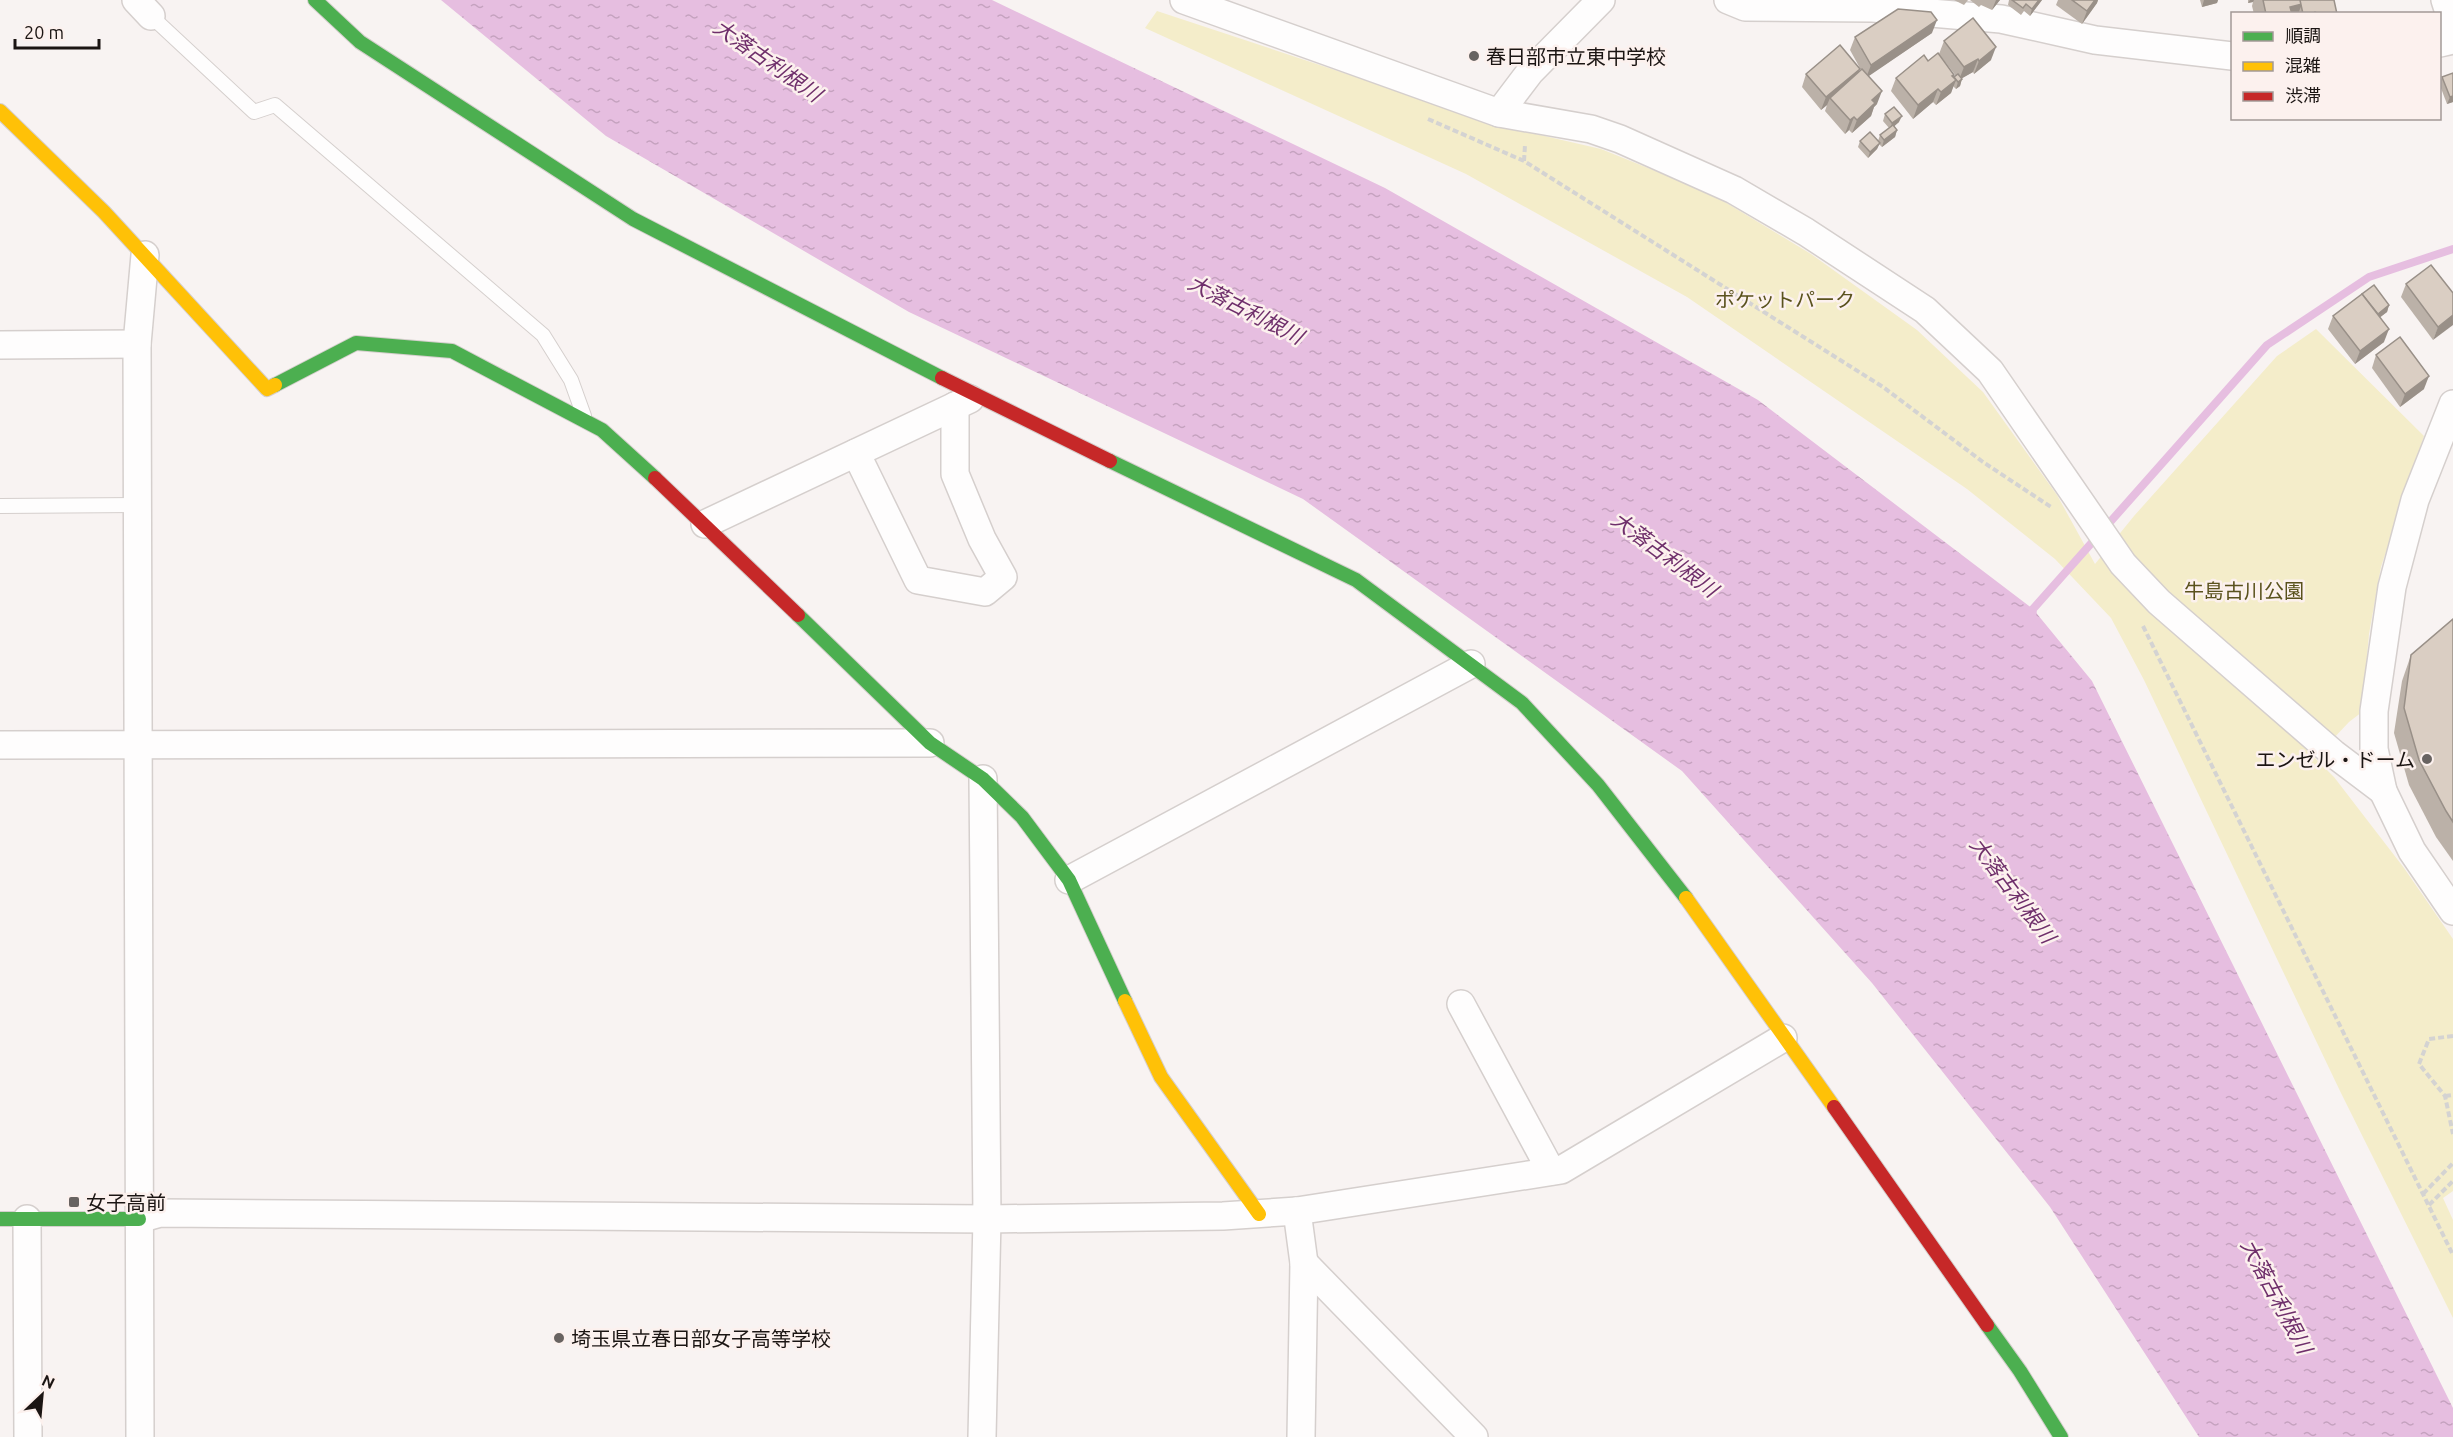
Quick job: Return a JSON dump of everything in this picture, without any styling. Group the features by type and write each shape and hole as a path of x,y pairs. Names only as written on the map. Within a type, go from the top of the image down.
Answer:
{"street":[{"path":"315,0 360,42 633,219 966,401 1356,580 1522,703 1598,785 1687,899 2020,1371 2061,1437"},
{"path":"1184,0 1499,112 1591,129 1620,139 1734,190 1806,232 1925,310 1990,371 2123,564 2159,602 2334,754 2383,791"},
{"path":"1499,112 1530,72 1600,0"},
{"path":"1728,0 1745,7 1922,6 2001,19 2095,40 2231,56"},
{"path":"2445,0 2453,25"},
{"path":"0,111 44,151 145,255 267,389 356,343 452,351 602,430 705,524 930,743 983,779 1022,817 1069,880 1161,1077 1259,1214"},
{"path":"140,1437 137,344 145,255"},
{"path":"0,345 137,344"},
{"path":"705,524 966,401"},
{"path":"856,453 918,580 985,592 1003,577 982,539 955,474 966,401"},
{"path":"2453,404 2415,500 2392,587 2374,711 2374,749 2383,791 2412,851 2453,911"},
{"path":"1069,880 1471,664"},
{"path":"0,745 930,743"},
{"path":"982,1437 987,1219 983,779"},
{"path":"1461,1004 1551,1171"},
{"path":"0,1219 139,1219 160,1213 172,1213 987,1219 1259,1214 1297,1211 1561,1170 1784,1038"},
{"path":"1297,1211 1304,1263 1301,1437"},
{"path":"27,1219 28,1437"},
{"path":"1304,1263 1474,1437"}],"lane":[{"path":"144,8 254,112 275,105 543,335 571,380 586,422"},
{"path":"0,506 137,505"}],"path":[{"path":"1426,118 1524,161 1883,387 1983,462 2048,507 2088,513"},
{"path":"2138,617 2453,1255"},
{"path":"2453,1036 2429,1039 2419,1064 2445,1096 2453,1134"},
{"path":"2445,1096 2453,1095"},
{"path":"2423,1194 2453,1163"},
{"path":"2429,1204 2453,1181"}],"green space":[{"name":"牛島古川公園","path":"1157,11 1510,128 1601,149 1710,193 1811,254 1917,330 1983,392 2057,495 2095,564 2134,516 2277,356 2316,329 2424,436 2381,567 2369,634 2362,712 2349,722 2315,758 2334,777 2404,868 2453,939 2453,1191 2443,1198 2453,1220 2453,1318 2340,1091 2144,680 2111,618 2055,559 1967,489 1687,297 1466,174 1145,28"}],"water":[{"name":"大落古利根川","path":"441,0 992,0 1385,188 1758,400 2033,609 2092,681 2453,1408 2453,1437 2199,1437 2050,1207 1872,983 1682,771 1303,499 909,312 606,136"}],"building":[{"path":"2012,0 2039,0 2032,9 2026,4 2023,8"},
{"path":"2072,0 2095,0 2087,11"},
{"path":"2263,0 2300,0 2302,4 2290,7 2291,12 2266,12"},
{"path":"2300,0 2334,0 2337,12 2315,12 2303,12"},
{"path":"1898,9 1931,12 1937,20 1871,65 1855,37"},
{"path":"1973,18 1996,47 1979,61 1978,59 1964,67 1944,41"},
{"path":"1840,45 1860,69 1826,97 1806,74"},
{"path":"1938,53 1956,80 1941,92 1938,89 1918,105 1896,78 1924,55 1928,61"},
{"path":"1862,69 1882,91 1872,100 1875,103 1857,120 1854,117 1850,120 1830,98"},
{"path":"2453,73 2453,96 2450,97 2442,77"},
{"path":"1958,74 1962,79 1958,82 1954,77"},
{"path":"1894,107 1902,116 1892,123 1885,114"},
{"path":"1893,125 1897,130 1884,140 1880,135"},
{"path":"1870,132 1880,143 1870,152 1860,141"},
{"path":"2431,265 2453,293 2453,315 2438,327 2406,284"},
{"path":"2374,285 2389,305 2378,314 2362,294"},
{"path":"2362,294 2389,329 2360,351 2333,316"},
{"path":"2400,337 2429,376 2405,394 2376,355"},
{"name":"エンゼル・ドーム","path":"2453,619 2453,822 2419,760 2404,708 2411,655"}],"waterway":[{"path":"2032,618 2033,609 2267,345 2369,277 2453,249"}],"traffic: fast":[{"path":"315,0 360,42 633,219 942,378"},
{"path":"275,385 356,343 452,351 602,430 655,478"},
{"path":"1110,461 1356,580 1522,703 1598,785 1686,898"},
{"path":"798,615 930,743 983,779 1022,817 1069,880 1125,1001"},
{"path":"0,1219 139,1219"},
{"path":"1987,1325 2020,1371 2061,1437"}],"traffic: slow":[{"path":"0,111 104,212 267,389 275,385"},
{"path":"1686,898 1834,1107"},
{"path":"1125,1001 1161,1077 1259,1214"}],"traffic: jam":[{"path":"942,378 1110,461"},
{"path":"655,478 798,615"},
{"path":"1834,1107 1987,1325"}],"place":[{"name":"春日部市立東中学校","path":"1474,56"},
{"name":"エンゼル・ドーム","path":"2427,759"},
{"name":"女子高前","path":"74,1202"},
{"name":"埼玉県立春日部女子高等学校","path":"559,1338"}],"park label":[{"name":"ポケットパーク","path":"1785,299"}]}
